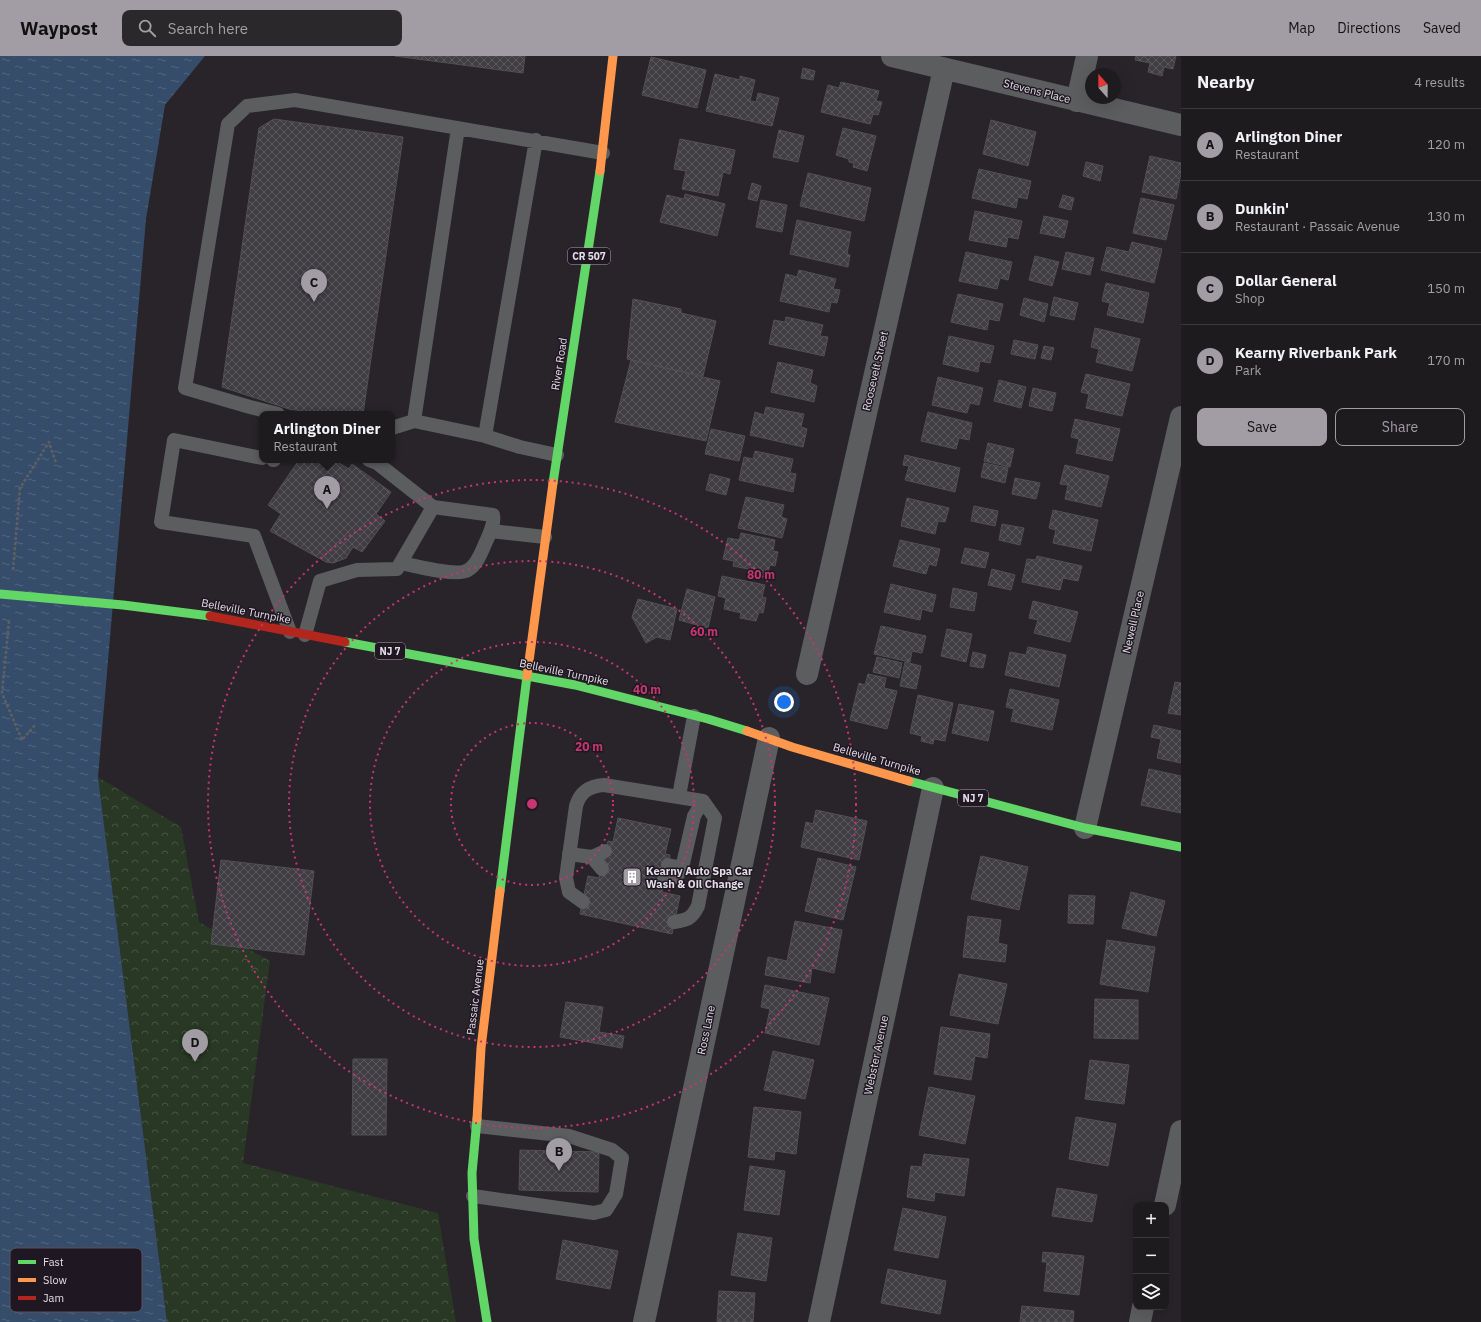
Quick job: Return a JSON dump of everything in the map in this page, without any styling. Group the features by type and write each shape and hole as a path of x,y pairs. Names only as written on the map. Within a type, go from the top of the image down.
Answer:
{"main road":[{"name":"River Road","path":"527,676 545,537 603,153 613,56"},
{"name":"Belleville Turnpike","path":"0,594 123,604 220,617 305,635 575,685 694,716 769,738 792,747 933,788 1085,828 1181,847"},
{"name":"Passaic Avenue","path":"487,1322 474,1239 472,1174 477,1126 481,1048 527,676"}],"street":[{"name":"Stevens Place","path":"892,56 1181,125"},
{"path":"1077,101 1087,56"},
{"name":"Roosevelt Street","path":"807,674 944,69"},
{"name":"Newell Place","path":"1085,828 1181,417"},
{"name":"Ross Lane","path":"644,1322 769,738"},
{"name":"Webster Avenue","path":"819,1322 933,788"},
{"path":"1166,1202 1181,1131"},
{"path":"1140,1322 1142,1310"}],"lane":[{"path":"266,411 185,388 228,124 247,106 295,100 536,140 603,153"},
{"path":"414,421 458,128"},
{"path":"485,436 536,140"},
{"path":"395,427 414,421 485,436 520,447 557,455"},
{"path":"259,457 174,440 161,522 254,536 290,632"},
{"path":"376,463 433,507 492,514 494,519 491,530 476,563 464,572 458,573 401,563"},
{"path":"305,635 320,581 357,570 397,569 433,507"},
{"path":"491,530 545,537"},
{"path":"679,796 694,716"},
{"path":"583,902 569,892 566,878 576,806 581,795 586,790 595,786 604,785 703,801 715,818 698,906 693,916 685,920 674,922"},
{"path":"664,880 674,878 682,868 694,816 703,801"},
{"path":"569,854 592,857 605,851"},
{"path":"592,857 602,869"},
{"path":"668,865 682,868"},
{"path":"473,1196 594,1213 606,1210 616,1194 622,1158 612,1150 568,1136 477,1126"}],"green space":[{"path":"98,777 181,827 199,922 270,961 243,1163 438,1213 456,1322 167,1322"}],"water":[{"path":"0,56 205,56 165,105 146,219 98,777 167,1322 0,1322"}],"building":[{"path":"395,56 525,56 523,73"},
{"path":"1136,56 1176,56 1173,69 1164,67 1162,76 1148,72 1150,63 1135,60"},
{"path":"651,57 706,70 697,108 642,95"},
{"path":"803,68 815,71 813,80 801,78"},
{"path":"715,74 740,80 740,76 755,80 750,101 756,102 758,93 779,98 772,126 706,111"},
{"path":"841,82 879,91 876,101 882,102 878,115 873,114 870,124 821,112 828,85 839,88"},
{"path":"274,119 403,137 363,411 302,411 289,409 222,387 259,128"},
{"path":"991,120 1036,132 1028,166 983,154"},
{"path":"843,128 876,136 867,171 853,167 854,163 849,162 849,159 836,155"},
{"path":"779,130 804,136 798,162 773,157"},
{"path":"680,139 735,150 730,174 723,172 718,196 682,189 686,171 674,169"},
{"path":"1150,156 1181,163 1181,173 1176,199 1142,192"},
{"path":"1086,162 1103,166 1100,181 1083,176"},
{"path":"979,169 1031,181 1027,199 1018,197 1016,208 972,198"},
{"path":"808,173 871,188 864,221 800,206"},
{"path":"752,183 761,186 757,201 748,199"},
{"path":"685,194 725,204 717,236 660,222 667,195 684,199"},
{"path":"1063,195 1074,198 1071,210 1059,207"},
{"path":"1141,198 1174,205 1166,240 1133,233"},
{"path":"761,200 787,205 782,232 756,227"},
{"path":"975,211 1022,221 1018,239 1008,237 1006,247 969,240"},
{"path":"1044,216 1068,221 1064,238 1040,233"},
{"path":"797,220 851,232 847,254 850,255 848,267 790,254"},
{"path":"1132,242 1162,249 1154,283 1101,270 1107,247 1129,252"},
{"path":"966,252 1012,262 1008,280 1000,278 997,289 959,281"},
{"path":"1066,252 1094,258 1090,275 1062,269"},
{"path":"1035,256 1059,262 1052,286 1029,280"},
{"path":"799,270 836,279 833,289 840,290 837,303 831,302 829,312 780,301 786,274 797,277"},
{"path":"1106,283 1149,293 1143,323 1107,315 1110,303 1102,301"},
{"path":"958,294 1003,304 999,321 989,319 987,330 951,322"},
{"path":"1054,297 1078,303 1074,320 1050,315"},
{"path":"1024,298 1048,304 1044,322 1020,315"},
{"path":"633,299 681,309 681,313 716,321 703,376 627,359"},
{"path":"786,317 823,325 820,336 828,337 824,356 769,344 774,320 785,322"},
{"path":"1095,328 1140,339 1132,371 1096,362 1099,349 1091,347"},
{"path":"949,336 994,346 990,363 980,361 978,372 943,364"},
{"path":"1014,340 1038,345 1035,359 1011,354"},
{"path":"1044,346 1054,348 1051,360 1041,358"},
{"path":"631,360 720,381 706,441 615,422"},
{"path":"778,362 813,370 810,383 817,386 814,402 771,392"},
{"path":"1086,374 1130,384 1122,416 1086,408 1089,394 1081,392"},
{"path":"938,377 983,388 979,405 970,403 967,413 932,405"},
{"path":"999,380 1026,387 1021,408 994,401"},
{"path":"1033,388 1056,393 1052,411 1029,406"},
{"path":"766,407 804,414 801,427 807,429 803,447 750,435 755,412 764,415"},
{"path":"928,412 972,423 969,440 959,438 956,449 921,441"},
{"path":"1075,419 1120,429 1112,461 1076,453 1079,439 1071,437"},
{"path":"711,429 745,436 739,461 705,454"},
{"path":"988,443 1014,449 1010,467 984,461"},
{"path":"755,451 793,459 790,473 796,474 793,492 739,480 744,457 753,459"},
{"path":"905,455 960,468 955,492 905,480 909,466 903,465"},
{"path":"297,463 339,463 349,469 352,464 391,492 376,514 385,521 362,552 353,547 346,558 333,563 326,562 270,531 281,514 268,505"},
{"path":"984,463 1008,468 1005,483 981,477"},
{"path":"1065,465 1109,476 1101,507 1065,499 1068,485 1060,484"},
{"path":"710,474 730,479 726,495 706,490"},
{"path":"1015,478 1040,483 1036,499 1012,494"},
{"path":"746,497 784,505 781,517 787,519 782,538 738,528"},
{"path":"907,498 949,508 945,522 938,521 935,534 901,526"},
{"path":"974,506 998,511 995,526 971,521"},
{"path":"1053,510 1098,520 1091,551 1053,543 1056,530 1049,528"},
{"path":"1002,524 1024,528 1020,545 999,540"},
{"path":"741,533 775,540 773,551 778,552 775,566 770,565 767,576 747,572 748,569 733,566 734,561 723,559 728,538 739,540"},
{"path":"900,540 940,549 936,566 929,564 926,574 893,566"},
{"path":"965,548 989,553 985,568 961,563"},
{"path":"1037,556 1082,566 1078,581 1063,578 1060,590 1022,582 1027,559 1036,560"},
{"path":"992,569 1015,575 1011,590 988,585"},
{"path":"722,576 765,585 762,597 766,598 763,613 759,612 756,621 740,618 741,613 724,609 726,598 718,596"},
{"path":"891,584 936,595 932,612 922,609 920,620 884,612"},
{"path":"953,588 977,593 974,611 950,607"},
{"path":"687,589 715,597 708,628 679,620"},
{"path":"638,599 677,609 670,640 657,637 646,643 632,617"},
{"path":"1033,601 1078,612 1070,642 1034,633 1038,620 1029,618"},
{"path":"881,626 926,636 922,653 912,651 910,662 874,654"},
{"path":"947,629 972,634 966,662 941,656"},
{"path":"1028,647 1066,655 1059,687 1005,675 1010,652 1026,655"},
{"path":"973,652 986,655 983,668 970,666"},
{"path":"877,657 902,663 899,678 873,672"},
{"path":"905,662 921,666 916,689 900,686"},
{"path":"868,674 886,678 884,688 897,691 887,729 850,720 859,683 865,685"},
{"path":"1175,682 1181,683 1181,715 1168,713"},
{"path":"1010,689 1059,700 1052,730 1011,721 1014,709 1006,707"},
{"path":"918,695 953,703 945,741 934,739 933,744 921,741 922,736 910,733"},
{"path":"959,704 994,711 988,741 952,733"},
{"path":"1154,725 1181,731 1181,763 1157,758 1161,739 1151,737"},
{"path":"1149,769 1181,776 1181,813 1141,805"},
{"path":"816,810 867,821 859,860 801,847 806,822 813,824"},
{"name":"Kearny Auto Spa Car Wash & Oil Change","path":"618,818 671,829 665,854 670,855 662,892 680,896 672,934 580,914 588,876 599,878 608,841 613,842"},
{"path":"981,856 1028,867 1019,910 971,899"},
{"path":"818,858 856,867 843,920 805,911"},
{"path":"221,860 314,871 304,955 211,944"},
{"path":"1131,892 1165,901 1156,936 1122,928"},
{"path":"1069,895 1095,896 1093,924 1068,923"},
{"path":"968,916 1001,920 998,943 1007,945 1005,962 963,957"},
{"path":"795,921 842,930 834,973 812,968 810,983 765,975 768,957 787,961"},
{"path":"1107,940 1155,947 1148,992 1100,984"},
{"path":"959,974 1007,984 998,1024 950,1015"},
{"path":"765,985 829,998 819,1045 765,1033 770,1009 761,1007"},
{"path":"1095,999 1138,1000 1138,1039 1094,1038"},
{"path":"566,1002 603,1007 599,1032 624,1036 622,1048 560,1037"},
{"path":"941,1027 990,1034 987,1058 975,1056 971,1080 934,1074"},
{"path":"773,1051 814,1060 805,1099 764,1090"},
{"path":"353,1059 387,1059 386,1135 352,1135"},
{"path":"1090,1060 1129,1065 1124,1104 1085,1099"},
{"path":"929,1087 975,1096 965,1144 919,1135"},
{"path":"754,1107 801,1112 796,1154 775,1151 774,1160 748,1157"},
{"path":"1076,1117 1116,1124 1108,1166 1069,1159"},
{"path":"520,1150 599,1152 598,1192 519,1190"},
{"path":"924,1154 969,1159 964,1196 935,1192 934,1201 907,1197 911,1166 922,1167"},
{"path":"750,1166 785,1171 779,1215 744,1210"},
{"path":"1057,1188 1097,1195 1092,1222 1052,1216"},
{"path":"903,1208 946,1217 938,1258 894,1250"},
{"path":"738,1233 772,1238 766,1281 731,1275"},
{"path":"563,1240 618,1251 610,1289 556,1279"},
{"path":"1043,1252 1084,1256 1079,1295 1044,1291 1047,1262 1042,1262"},
{"path":"888,1269 946,1281 940,1314 881,1303"},
{"path":"719,1291 755,1293 753,1322 717,1322"},
{"path":"1022,1306 1074,1311 1073,1322 1020,1322"}],"traffic: fast":[{"path":"553,483 600,171"},
{"path":"0,594 123,605 210,616"},
{"path":"345,642 575,685 708,719 747,731"},
{"path":"500,891 527,676"},
{"path":"909,781 1085,828 1181,847"},
{"path":"477,1119 472,1173 474,1239 487,1322"}],"traffic: slow":[{"path":"600,171 613,56"},
{"path":"527,676 553,483"},
{"path":"747,731 792,747 909,781"},
{"path":"477,1119 481,1048 500,891"}],"traffic: jam":[{"path":"210,616 345,642"}],"place":[{"name":"Dollar General","path":"314,302"},
{"name":"Arlington Diner","path":"327,509"},
{"name":"Kearny Auto Spa Car Wash & Oil Change","path":"632,877"},
{"name":"Kearny Riverbank Park","path":"195,1062"},
{"name":"Dunkin'","path":"559,1171"}]}
